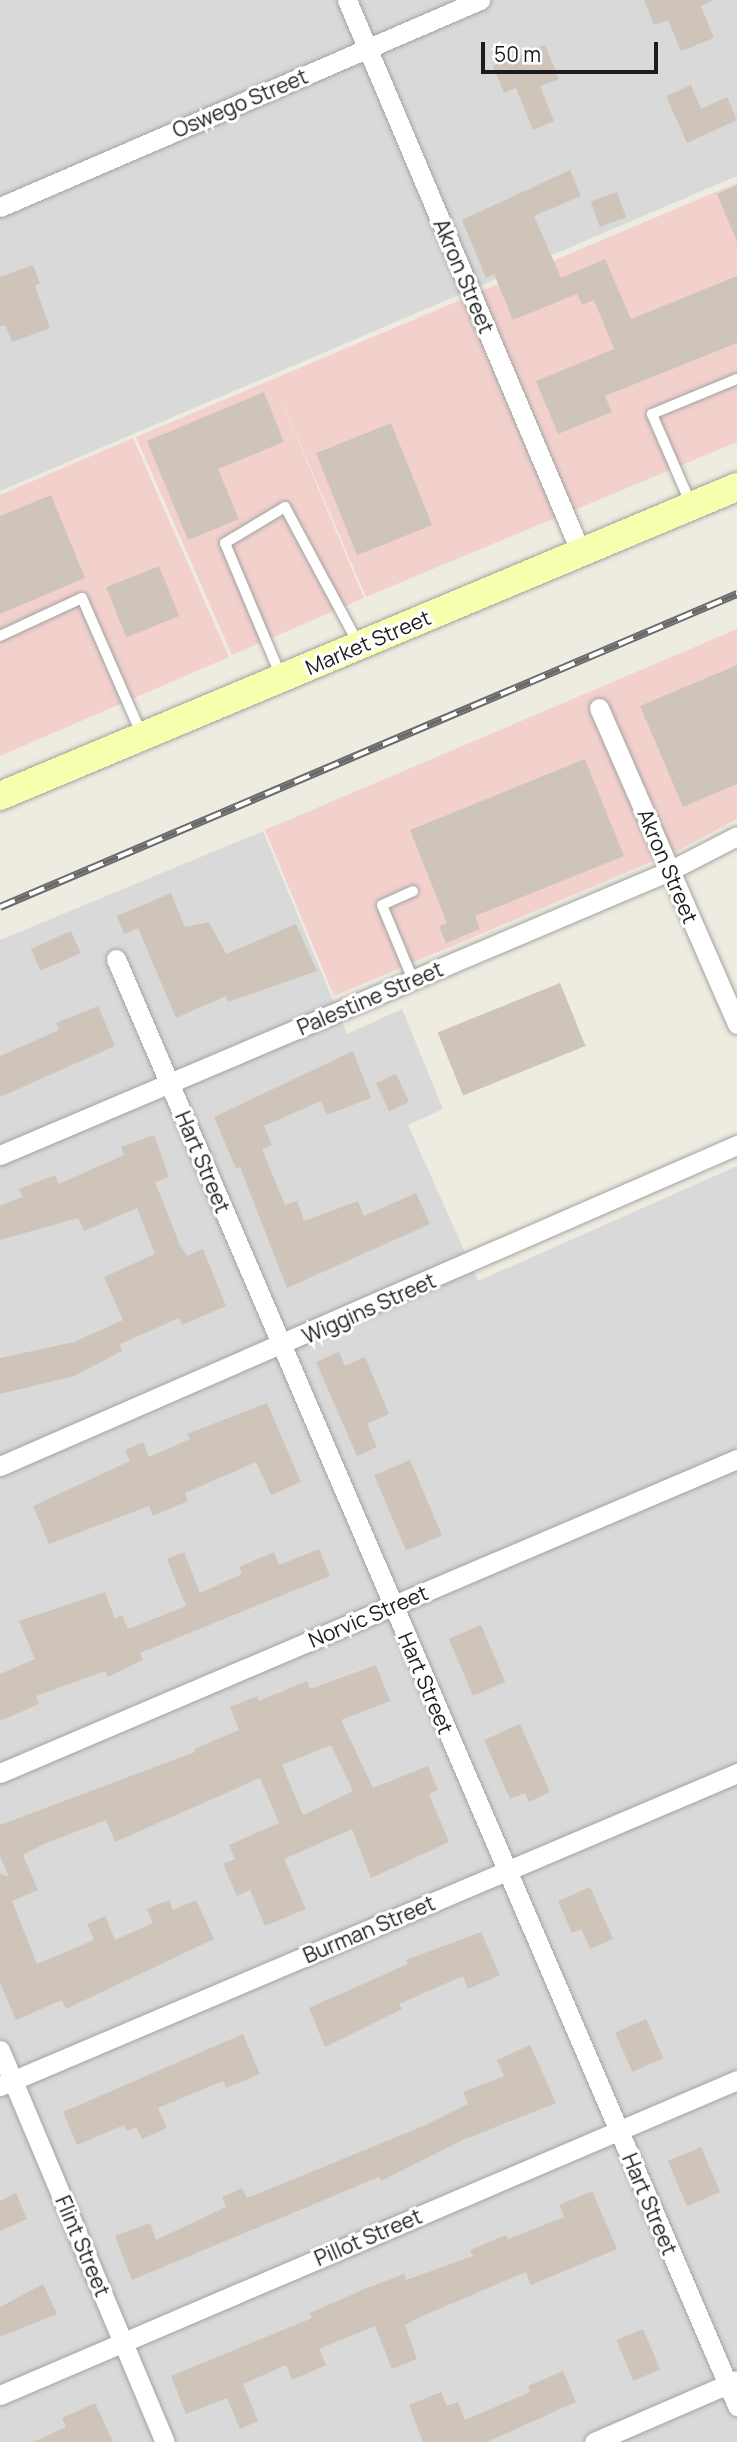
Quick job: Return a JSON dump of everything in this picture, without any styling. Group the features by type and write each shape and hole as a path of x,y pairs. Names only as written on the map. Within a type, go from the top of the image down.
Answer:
{"main road":[{"name":"Market Street","path":"0,796 737,487"}],"street":[{"name":"Akron Street","path":"347,0 581,553"},
{"name":"Oswego Street","path":"0,207 480,0"},
{"name":"Akron Street","path":"599,708 737,1024"},
{"name":"Palestine Street","path":"0,1155 669,871 737,836"},
{"name":"Hart Street","path":"116,959 619,2131 732,2382 737,2406"},
{"name":"Wiggins Street","path":"0,1466 282,1346 737,1145"},
{"name":"Norvic Street","path":"0,1773 737,1459"},
{"name":"Burman Street","path":"6,2083 737,1773"},
{"name":"Flint Street","path":"0,2050 6,2083 165,2442"},
{"name":"Pillot Street","path":"0,2395 737,2080"},
{"path":"594,2442 732,2382"}],"lane":[{"path":"692,506 652,414 737,379"},
{"path":"282,678 225,543 285,508 359,645"},
{"path":"0,636 82,598 142,737"},
{"path":"413,891 382,905 413,980"}],"shaded area":[{"path":"0,0 737,0 737,176 0,491"},
{"path":"737,183 737,442 366,597 273,381 364,598 232,655 136,437"},
{"path":"133,438 229,657 0,756 0,495"},
{"path":"737,629 737,819 677,851 334,996 265,830"},
{"path":"263,831 347,1034 402,1009 443,1109 408,1125 478,1281 737,1166 737,2442 0,2442 0,940"}],"building":[{"path":"644,0 714,0 701,6 714,38 681,51 668,20 654,25"},
{"path":"545,45 559,79 540,86 554,121 533,130 516,88 504,93 493,66"},
{"path":"691,85 701,109 727,97 737,120 687,143 666,96"},
{"path":"570,170 581,196 534,216 561,278 605,259 631,319 737,276 737,343 605,396 612,412 558,434 536,381 614,349 594,300 582,305 577,294 513,320 494,274 486,278 462,220"},
{"path":"737,185 737,242 717,194"},
{"path":"617,192 626,217 600,227 591,202"},
{"path":"33,265 40,283 35,286 50,328 12,342 5,325 0,327 0,277"},
{"path":"264,392 284,442 218,469 239,519 188,540 147,441"},
{"path":"391,423 432,525 357,555 316,453"},
{"path":"51,495 85,578 0,614 0,516"},
{"path":"159,566 179,616 126,637 106,587"},
{"path":"737,665 737,784 683,807 640,706"},
{"path":"585,759 624,856 475,916 480,929 446,943 439,926 447,923 410,830"},
{"path":"171,893 185,927 209,922 226,954 296,924 317,971 228,1002 226,996 176,1018 138,928 124,934 117,916"},
{"path":"71,931 81,953 41,971 31,949"},
{"path":"560,983 585,1046 463,1095 438,1032"},
{"path":"98,1006 115,1046 0,1097 0,1056 59,1030 56,1023"},
{"path":"353,1051 371,1098 327,1115 321,1101 264,1126 272,1145 262,1149 285,1205 297,1201 304,1221 358,1201 364,1216 416,1193 430,1224 287,1288 240,1167 236,1169 214,1117"},
{"path":"396,1074 409,1102 389,1111 376,1083"},
{"path":"154,1135 169,1177 155,1182 180,1245 187,1256 203,1249 226,1306 182,1325 179,1318 120,1344 122,1351 74,1376 0,1394 0,1358 74,1342 123,1320 104,1277 155,1254 137,1208 84,1231 78,1218 0,1240 0,1206 22,1197 19,1189 55,1175 59,1184 124,1155 121,1147"},
{"path":"339,1352 345,1366 365,1357 389,1414 367,1424 377,1447 357,1456 316,1362"},
{"path":"267,1403 301,1482 271,1495 256,1462 185,1493 188,1501 153,1516 149,1506 49,1544 33,1506 130,1461 125,1450 143,1442 149,1457 190,1439 187,1434"},
{"path":"410,1460 442,1535 406,1551 374,1475"},
{"path":"319,1549 330,1576 140,1653 143,1660 108,1677 105,1671 36,1696 39,1704 0,1721 0,1674 35,1659 19,1621 105,1592 115,1619 122,1615 128,1629 186,1606 167,1559 184,1552 200,1593 242,1574 239,1567 274,1552 279,1565"},
{"path":"481,1625 505,1682 473,1696 449,1639"},
{"path":"376,1665 390,1701 341,1720 373,1788 428,1766 438,1790 429,1794 449,1842 371,1878 352,1829 284,1859 306,1909 265,1926 250,1890 237,1896 223,1864 235,1859 229,1845 279,1823 260,1778 115,1842 106,1820 44,1844 23,1855 38,1890 12,1901 37,1964 94,1940 87,1924 105,1916 115,1940 153,1923 147,1909 169,1900 173,1910 196,1900 214,1939 66,2009 62,2000 16,2020 0,1983 0,1874 9,1877 0,1856 0,1825 195,1752 194,1749 239,1730 230,1707 257,1696 259,1701 307,1681 310,1689","holes":["331,1745 353,1791 303,1815 282,1765"]},
{"path":"520,1724 550,1792 529,1802 525,1793 510,1799 484,1740"},
{"path":"590,1887 613,1939 590,1949 581,1929 572,1933 558,1901"},
{"path":"481,1932 500,1975 468,1989 463,1976 399,2004 402,2009 325,2047 309,2008 408,1964 406,1960"},
{"path":"646,2019 663,2058 632,2072 615,2033"},
{"path":"243,2034 260,2074 226,2088 223,2081 158,2108 167,2128 142,2139 136,2127 127,2131 124,2125 77,2145 63,2112"},
{"path":"530,2045 556,2103 463,2140 381,2181 379,2177 132,2280 115,2236 150,2223 156,2240 226,2207 222,2197 242,2188 247,2198 421,2127 468,2104 463,2092 504,2076 497,2060"},
{"path":"701,2147 720,2192 687,2206 668,2161"},
{"path":"592,2191 617,2249 531,2285 526,2272 405,2325 417,2359 392,2369 375,2326 319,2349 326,2365 292,2380 286,2365 243,2384 258,2421 240,2429 227,2398 186,2414 171,2376 312,2318 310,2313 362,2290 404,2274 406,2280 473,2256 470,2250 506,2235 508,2239 564,2217 559,2205"},
{"path":"16,2193 27,2219 0,2231 0,2201"},
{"path":"43,2284 57,2314 0,2337 0,2307"},
{"path":"643,2329 660,2370 633,2381 616,2340"},
{"path":"563,2371 576,2402 487,2442 423,2442 409,2405 441,2392 447,2406 458,2402 465,2420 530,2392 528,2386"},
{"path":"95,2403 113,2442 33,2442 66,2427 62,2418"}],"railway":[{"path":"0,907 737,594"}]}
